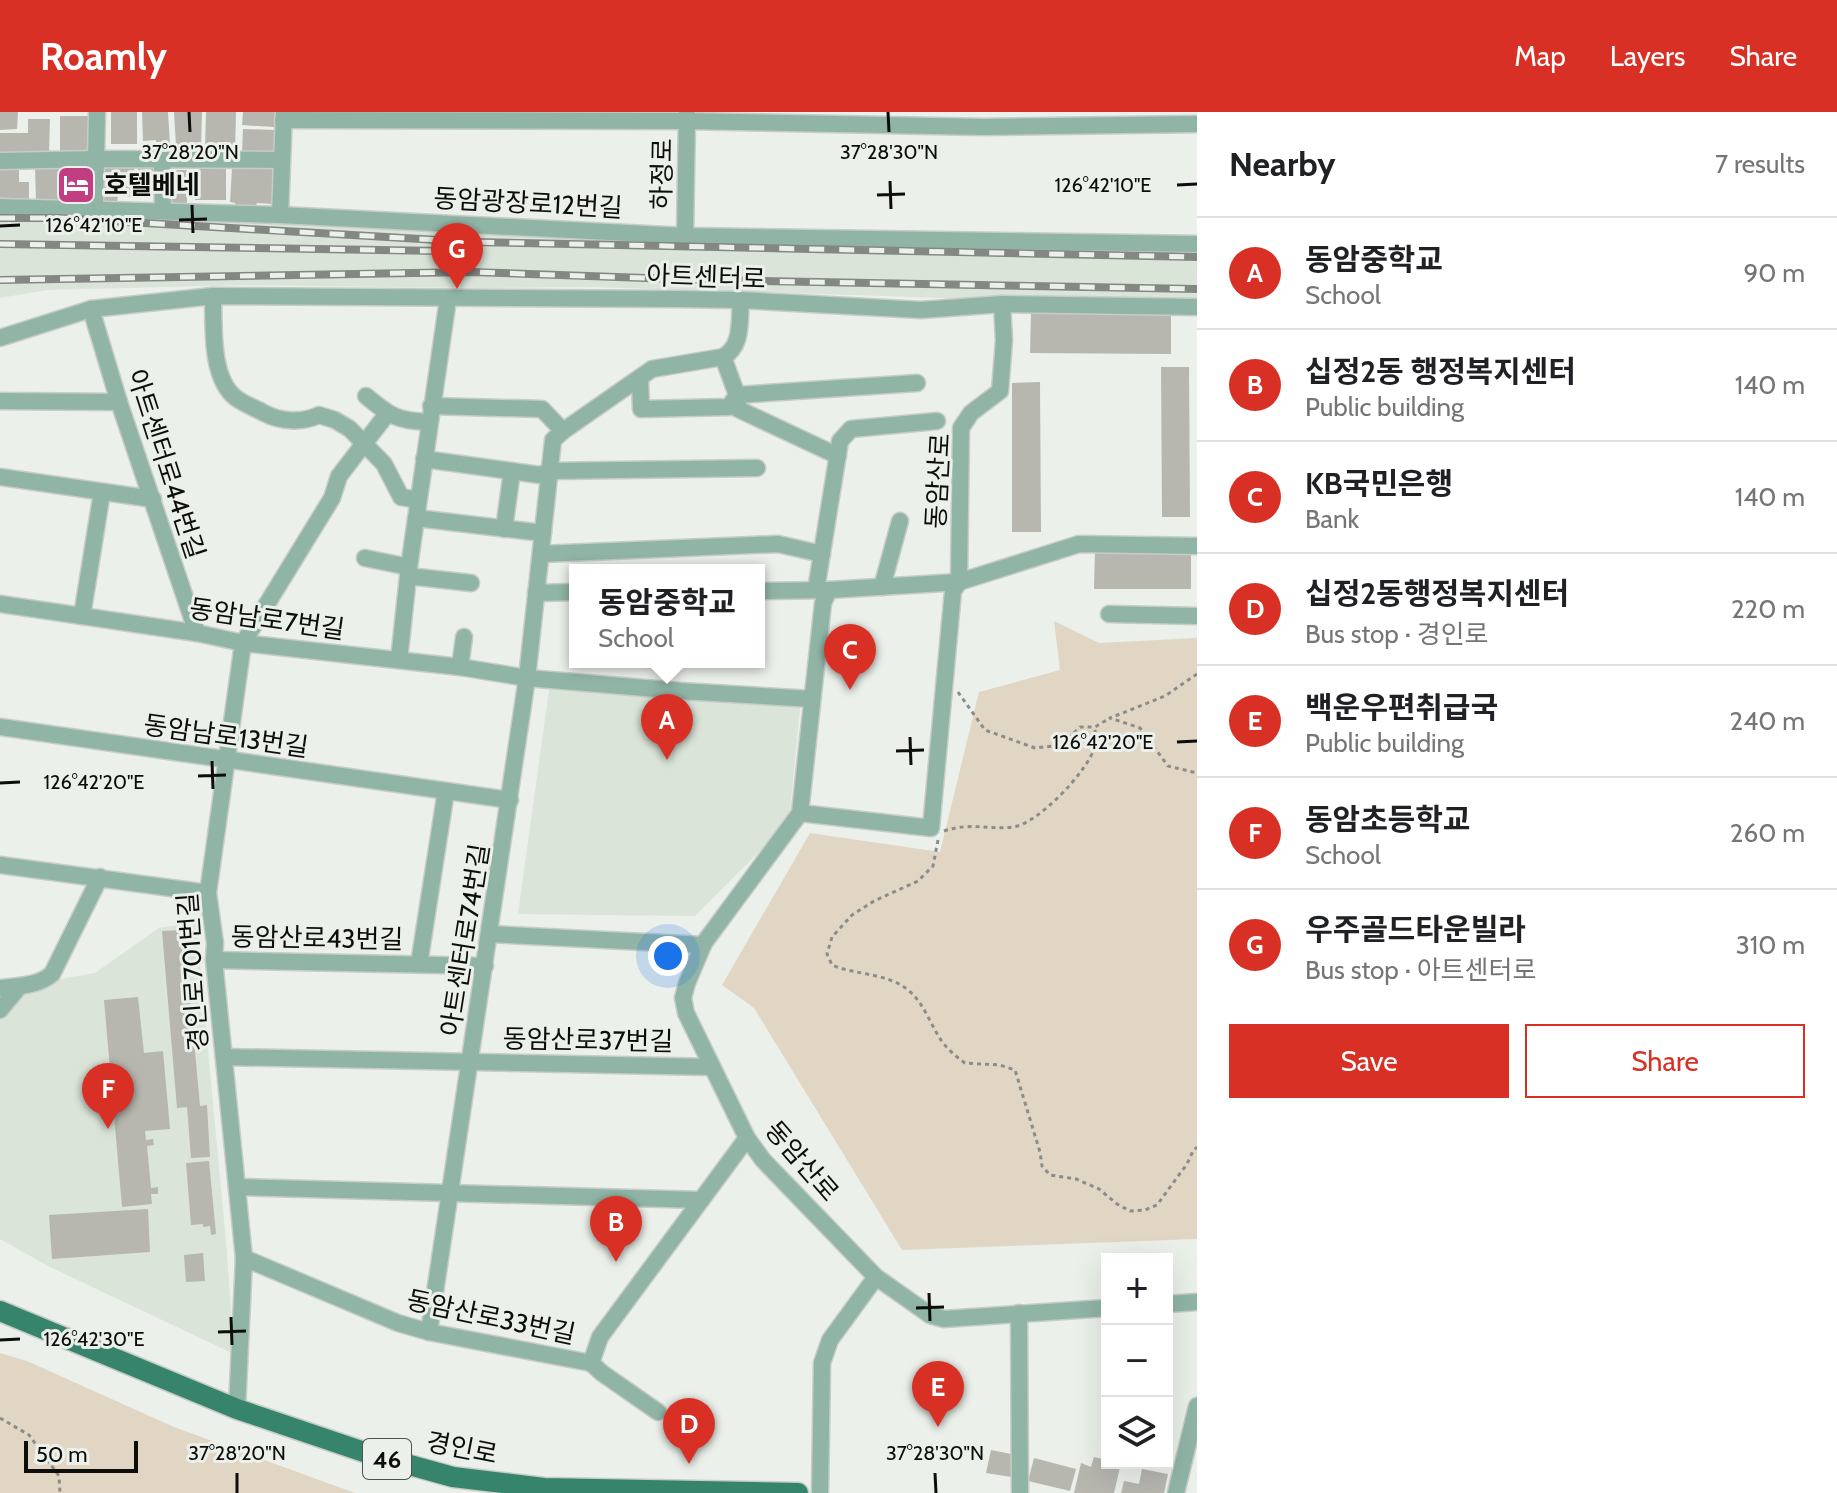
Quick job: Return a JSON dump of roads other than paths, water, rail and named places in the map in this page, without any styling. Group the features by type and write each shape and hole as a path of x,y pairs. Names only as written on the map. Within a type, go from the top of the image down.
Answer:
{"main road":[{"name":"경인로","path":"0,1311 237,1409 370,1454 453,1477 544,1488 798,1493"}],"street":[{"path":"95,209 97,112"},
{"path":"280,215 284,116 687,117 1197,124"},
{"name":"하정로","path":"685,236 687,117"},
{"path":"162,159 163,211"},
{"path":"0,161 282,160"},
{"name":"동암광장로12번길","path":"0,207 280,215 685,236 1197,244"},
{"path":"213,296 216,355 221,378 234,397 269,416 291,421 310,420 319,415 350,429 384,464 401,497 418,500"},
{"name":"아트센터로","path":"0,338 91,309 213,296 741,300 921,310 1002,304 1197,307"},
{"path":"399,660 408,572 448,299"},
{"path":"366,396 387,414 407,421 430,414 542,409 563,431 652,369 731,353 737,346 741,300"},
{"name":"동암산로","path":"1002,304 1004,340 1000,391 971,413 961,428 959,582 953,591 931,828 800,813 703,945 683,998 686,1013 747,1138 763,1160 876,1277 930,1315 944,1319 1101,1308"},
{"name":"아트센터로44번길","path":"91,309 197,633"},
{"path":"723,357 737,395 738,409 838,456"},
{"path":"640,378 641,409 729,407 737,395"},
{"path":"737,395 917,383"},
{"path":"0,401 119,402"},
{"name":"경인로701번길","path":"237,1409 244,1258 208,893 243,643 332,498 339,476 387,414"},
{"path":"800,813 823,603 822,554 840,441 851,429 937,421"},
{"name":"아트센터로74번길","path":"429,1332 527,678 553,440 563,431"},
{"path":"424,459 540,475 550,471 757,468"},
{"path":"504,529 512,471"},
{"path":"0,477 153,499"},
{"path":"82,616 102,492"},
{"path":"416,518 543,533"},
{"name":"동암산로","path":"882,587 900,521"},
{"path":"541,554 778,544 822,554"},
{"path":"765,591 959,582 1079,544 1197,546"},
{"path":"365,558 408,572 471,583"},
{"path":"536,593 569,592"},
{"name":"동암남로7번길","path":"0,604 197,633 243,643 460,667 527,678 812,699"},
{"path":"1109,614 1197,616"},
{"path":"460,667 464,637"},
{"name":"동암남로13번길","path":"0,727 510,800"},
{"name":"동암산로43번길","path":"419,964 446,791"},
{"path":"0,865 208,893"},
{"path":"0,988 46,980 52,974 100,877"},
{"path":"490,934 703,945"},
{"name":"동암산로43번길","path":"214,960 485,966"},
{"path":"0,1010 20,986"},
{"name":"동암산로37번길","path":"224,1057 712,1067"},
{"name":"동암산로33번길","path":"244,1258 398,1323 429,1332 591,1363 600,1337 747,1138"},
{"path":"237,1187 701,1200"},
{"path":"820,1493 822,1363 830,1340 876,1277"},
{"path":"1173,1304 1197,1302"},
{"path":"1019,1313 1020,1493"},
{"path":"591,1363 658,1412"},
{"path":"1176,1493 1197,1406"}],"railway":[{"path":"0,218 58,218 472,242 1197,257"},
{"path":"0,244 441,251"},
{"path":"0,280 470,272 704,280 1197,289"}],"place":[{"name":"호텔베네","path":"76,185"},
{"name":"우주골드타운빌라","path":"457,289"},
{"name":"KB국민은행","path":"850,690"},
{"name":"동암중학교","path":"667,760"},
{"name":"동암초등학교","path":"108,1129"},
{"name":"십정2동 행정복지센터","path":"616,1262"},
{"name":"백운우편취급국","path":"938,1427"},
{"name":"십정2동행정복지센터","path":"689,1464"}]}
